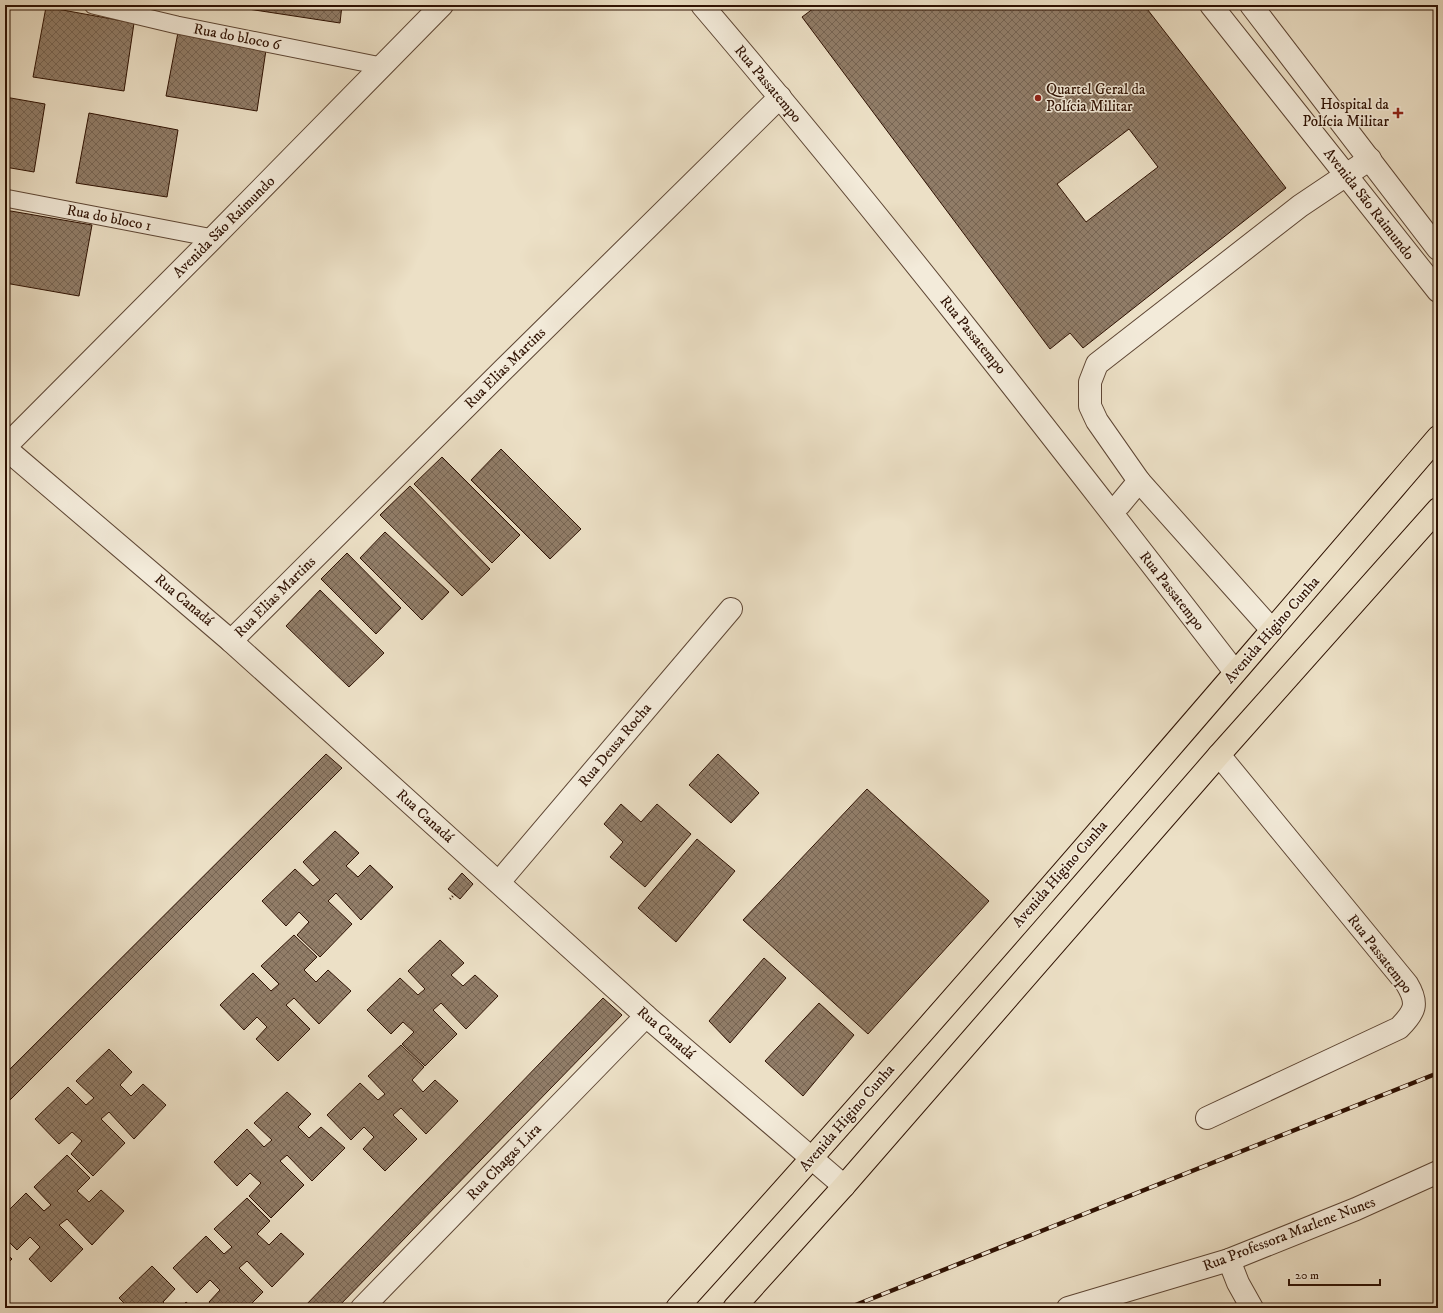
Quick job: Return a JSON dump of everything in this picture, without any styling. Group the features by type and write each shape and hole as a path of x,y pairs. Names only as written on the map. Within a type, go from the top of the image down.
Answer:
{"main road":[{"name":"Avenida Higino Cunha","path":"677,1308 813,1158 1438,437"},
{"path":"734,1308 844,1186 1220,755 1438,509"}],"street":[{"name":"Avenida São Raimundo","path":"5,448 442,5"},
{"name":"Rua Passatempo","path":"702,5 780,97 996,363 1235,672"},
{"name":"Avenida São Raimundo","path":"1210,5 1438,291"},
{"name":"Avenida São Raimundo","path":"1251,5 1438,249"},
{"name":"Rua Elias Martins","path":"231,641 514,358 780,97"},
{"path":"1272,630 1139,481 1097,421 1090,406 1090,382 1097,364 1288,215 1370,159"},
{"name":"Rua Canadá","path":"5,448 231,641 646,1016 844,1186"},
{"path":"1111,511 1120,504 1139,481"},
{"name":"Rua Deusa Rocha","path":"499,882 731,609"},
{"name":"Rua Passatempo","path":"1207,1118 1399,1028 1413,1012 1414,1003 1414,995 1407,984 1220,755"},
{"name":"Rua Chagas Lira","path":"362,1308 646,1016"},
{"name":"Rua Professora Marlene Nunes","path":"1068,1308 1230,1260 1356,1209 1438,1172"},
{"path":"1230,1260 1238,1283 1252,1308"}],"lane":[{"name":"Rua do bloco 6","path":"93,5 177,25 381,66"},
{"name":"Rua do bloco 1","path":"5,198 213,238"}],"path":[{"path":"450,899 455,894"}],"building":[{"path":"249,5 342,5 340,23 248,9"},
{"path":"818,5 1144,5 1286,188 1083,348 1070,333 1050,349 802,17","holes":["1129,129 1158,167 1086,222 1057,184"]},
{"path":"46,7 134,23 124,91 33,77"},
{"path":"179,27 267,43 257,111 166,96"},
{"path":"5,97 45,104 34,172 5,167"},
{"path":"89,113 178,130 167,197 76,183"},
{"path":"5,210 92,225 79,296 5,283"},
{"path":"501,449 581,529 550,559 471,480"},
{"path":"442,457 520,535 492,563 414,484"},
{"path":"410,486 490,569 462,596 380,515"},
{"path":"385,532 449,592 422,620 360,558"},
{"path":"347,553 401,608 376,634 321,579"},
{"path":"320,590 384,653 349,687 286,626"},
{"path":"326,754 342,768 5,1105 5,1074"},
{"path":"718,754 759,793 731,823 689,785"},
{"path":"867,789 989,901 868,1034 743,920"},
{"path":"621,804 641,822 657,804 691,834 645,887 610,857 623,842 604,824"},
{"path":"335,831 359,853 346,866 358,877 370,865 393,887 361,920 336,893 328,901 352,924 320,957 297,935 309,922 299,912 286,926 262,901 295,869 313,886 320,880 303,862"},
{"path":"697,839 735,871 676,942 638,908"},
{"path":"462,873 473,884 460,899 448,889"},
{"path":"294,935 317,957 304,970 316,982 328,970 351,991 319,1024 294,998 286,1005 310,1029 278,1061 256,1039 267,1027 257,1017 244,1030 220,1005 253,973 271,991 279,984 261,966"},
{"path":"440,940 464,963 451,975 463,986 475,975 498,996 466,1029 441,1003 433,1010 457,1034 425,1066 402,1044 414,1032 403,1022 391,1034 367,1010 400,978 418,995 425,989 408,971"},
{"path":"764,958 786,978 730,1043 709,1021"},
{"path":"603,998 622,1015 337,1308 303,1308"},
{"path":"819,1003 854,1035 803,1096 765,1061"},
{"path":"401,1045 424,1067 412,1080 423,1092 435,1080 458,1101 426,1134 401,1108 393,1115 417,1139 385,1171 363,1149 374,1137 364,1127 351,1140 327,1115 360,1083 378,1100 385,1094 368,1076"},
{"path":"109,1049 132,1072 120,1085 131,1096 143,1084 166,1105 134,1139 109,1112 101,1119 125,1143 93,1176 71,1154 82,1141 72,1132 59,1144 35,1119 68,1087 86,1105 94,1098 76,1081"},
{"path":"287,1092 311,1114 298,1127 309,1138 321,1127 345,1148 312,1181 287,1155 280,1161 304,1185 271,1218 249,1196 261,1183 250,1173 237,1186 214,1162 247,1129 264,1147 272,1140 254,1123"},
{"path":"67,1155 90,1178 77,1191 89,1202 101,1190 124,1211 92,1245 67,1219 59,1225 83,1249 51,1282 29,1259 40,1247 30,1237 17,1250 5,1238 5,1214 26,1193 44,1211 51,1205 34,1187"},
{"path":"247,1198 270,1221 257,1234 269,1245 281,1233 304,1254 272,1287 247,1261 239,1268 263,1292 247,1308 214,1308 209,1302 220,1290 210,1280 197,1293 173,1268 206,1236 224,1254 232,1247 214,1229"},
{"path":"5,1252 12,1259 5,1266"},
{"path":"152,1266 175,1289 163,1302 169,1308 129,1308 119,1298"},
{"path":"186,1302 193,1308 180,1308"}],"railway":[{"path":"848,1308 1438,1073"}],"place":[{"name":"Quartel Geral da Polícia Militar","path":"1038,98"},
{"name":"Hospital da Polícia Militar","path":"1398,113"}]}
